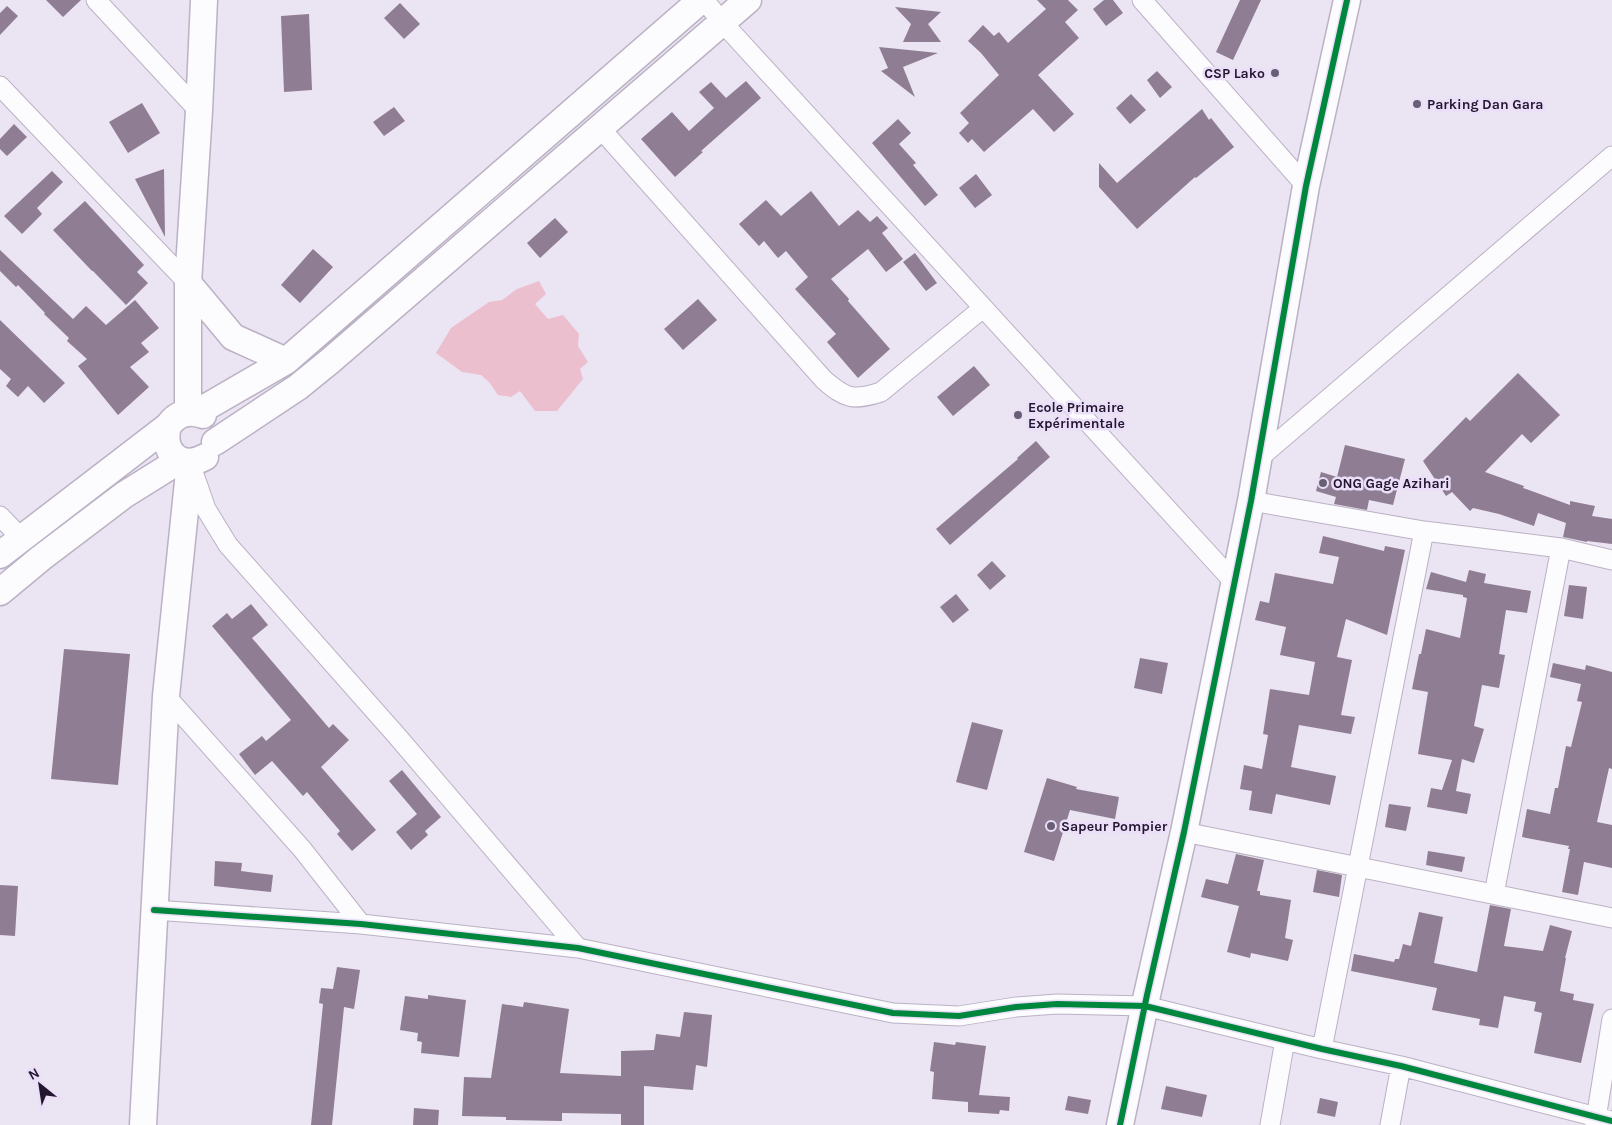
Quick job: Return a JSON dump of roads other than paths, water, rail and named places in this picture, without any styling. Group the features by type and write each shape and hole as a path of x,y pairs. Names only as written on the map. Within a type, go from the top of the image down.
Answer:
{"street":[{"path":"96,0 199,111"},
{"path":"184,417 188,282 204,0"},
{"path":"0,555 184,417 286,361 701,0"},
{"path":"704,0 722,23 1234,582"},
{"path":"215,442 298,386 323,366 748,0"},
{"path":"1142,0 1306,186"},
{"path":"1120,1125 1184,832 1251,501 1306,186 1346,0"},
{"path":"0,86 188,282 233,337 286,361"},
{"path":"600,128 824,380 839,394 854,398 881,392 983,308"},
{"path":"1258,459 1612,156"},
{"path":"203,416 209,420 215,434 215,442 212,450 206,456 198,461 185,461 172,454 167,445 165,435 184,417 203,416"},
{"path":"0,592 41,558 124,495 185,461"},
{"path":"143,1125 166,696 185,461"},
{"path":"185,461 206,509 228,545 397,736 578,948"},
{"path":"1251,501 1424,531 1561,548 1612,560"},
{"path":"0,516 21,538"},
{"path":"1322,1049 1424,531"},
{"path":"1494,894 1561,548"},
{"path":"166,696 302,849 361,924"},
{"path":"1184,832 1612,918"},
{"path":"154,910 361,924 578,948 893,1014 959,1016 1016,1007 1058,1004 1145,1006 1401,1066 1601,1120 1612,1019"},
{"path":"1270,1125 1285,1040"},
{"path":"1390,1125 1401,1066"}],"place":[{"name":"CSP Lako","path":"1275,73"},
{"name":"Parking Dan Gara","path":"1417,104"},
{"name":"Ecole Primaire Expérimentale","path":"1018,415"},
{"name":"ONG Gage Azihari","path":"1323,483"},
{"name":"Sapeur Pompier","path":"1051,826"}]}
